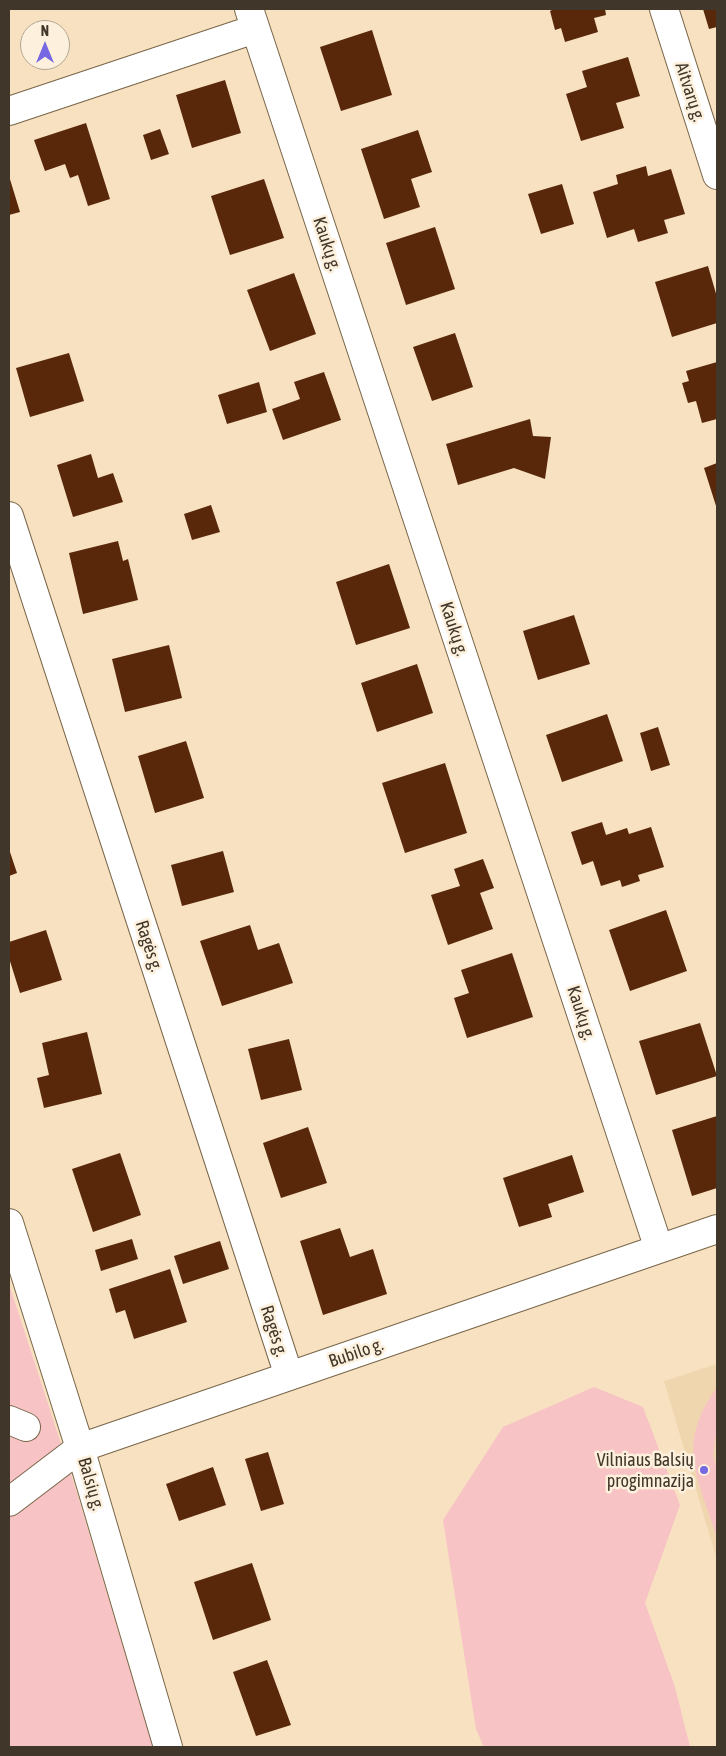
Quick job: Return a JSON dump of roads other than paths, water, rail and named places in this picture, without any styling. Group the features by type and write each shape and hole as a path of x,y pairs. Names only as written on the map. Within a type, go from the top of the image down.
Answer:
{"street":[{"name":"Aitvarų g.","path":"664,9 717,175"},
{"path":"9,111 252,19"},
{"name":"Kaukų g.","path":"252,19 659,1249"},
{"name":"Ragės g.","path":"9,516 289,1376"},
{"name":"Balsių g.","path":"9,1223 80,1448 168,1747"},
{"name":"Bubilo g.","path":"9,1502 80,1448 717,1229"}],"place":[{"name":"Vilniaus Balsių progimnazija","path":"704,1470"}]}
